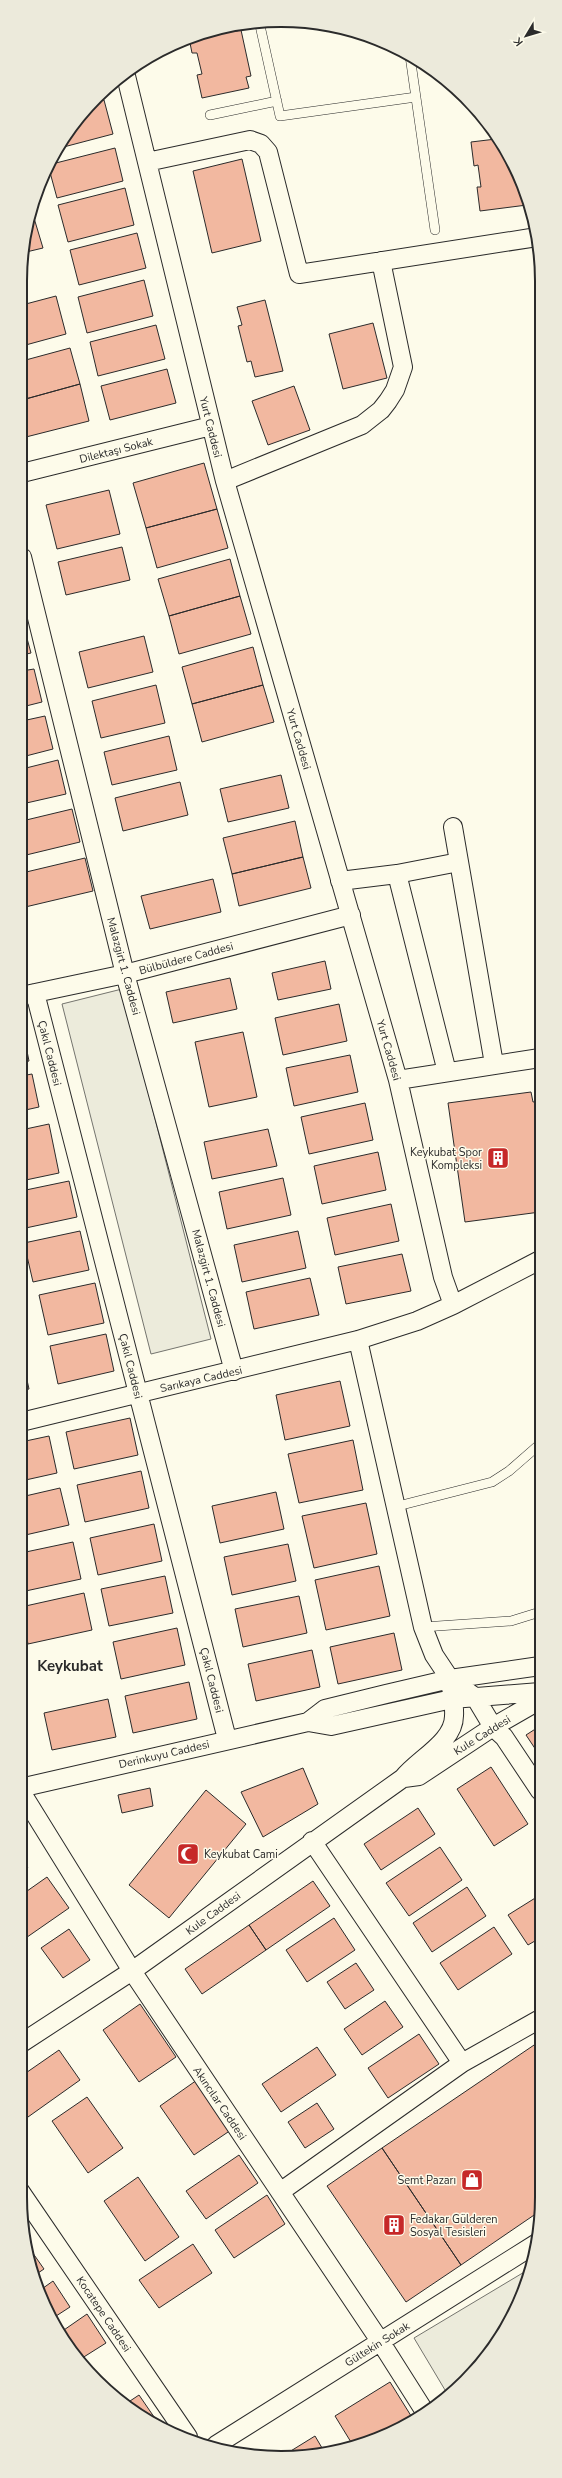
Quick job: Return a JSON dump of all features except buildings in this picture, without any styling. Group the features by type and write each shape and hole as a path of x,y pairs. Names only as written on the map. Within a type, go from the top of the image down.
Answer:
{"street":[{"name":"Yurt Caddesi","path":"127,79 225,481 398,1080 443,1276 453,1306"},
{"path":"147,162 250,140 256,141 268,152 299,274 531,238"},
{"path":"225,481 362,425 381,410 388,401 395,390 403,367 381,261"},
{"name":"Dilektaşı Sokak","path":"27,472 211,426"},
{"name":"Malazgirt 1. Caddesi","path":"27,578 125,974 234,1371"},
{"path":"453,827 494,1064"},
{"path":"340,881 397,874 460,862"},
{"path":"397,874 447,1072"},
{"name":"Bülbüldere Caddesi","path":"28,995 125,974 350,915"},
{"name":"Çakıl Caddesi","path":"28,995 138,1394 227,1740"},
{"path":"398,1080 535,1059"},
{"path":"535,1263 453,1306 417,1321 358,1340 394,1507 423,1627 434,1655 450,1679 475,1697 493,1727 504,1737 535,1784"},
{"name":"Sarıkaya Caddesi","path":"27,1421 358,1340"},
{"name":"Derinkuyu Caddesi","path":"308,1722 325,1709 450,1679 535,1667"},
{"name":"Kule Caddesi","path":"27,2039 132,1971 312,1841 403,1778 413,1765 442,1743 449,1734 454,1716 450,1679"},
{"name":"Derinkuyu Caddesi","path":"27,1787 308,1722 331,1726 452,1699 535,1692"},
{"name":"Kule Caddesi","path":"403,1778 419,1776 493,1727 535,1703"},
{"name":"Akıncılar Caddesi","path":"27,1800 132,1971 380,2342 422,2408"},
{"path":"312,1841 462,2063"},
{"path":"280,2192 462,2063 535,2022"},
{"name":"Kocatepe Caddesi","path":"27,2202 185,2432"},
{"name":"Gültekin Sokak","path":"219,2443 530,2247"}],"lane":[{"path":"262,28 280,116 416,97"},
{"path":"411,63 435,230"},
{"path":"210,115 277,101"},
{"path":"394,1507 492,1482 509,1471 535,1448"},
{"path":"423,1627 511,1621 535,1614"}],"shaded area":[{"path":"122,989 211,1339 151,1354 62,1004"},
{"path":"524,2272 509,2309 483,2352 461,2377 445,2390 414,2338"}],"place":[{"name":"Keykubat Spor Kompleksi","path":"498,1158"},
{"name":"Keykubat Cami","path":"188,1854"},
{"name":"Semt Pazarı","path":"472,2180"},
{"name":"Fedakar Gülderen Sosyal Tesisleri","path":"394,2225"}],"district":[{"name":"Keykubat","path":"70,1666"}]}
